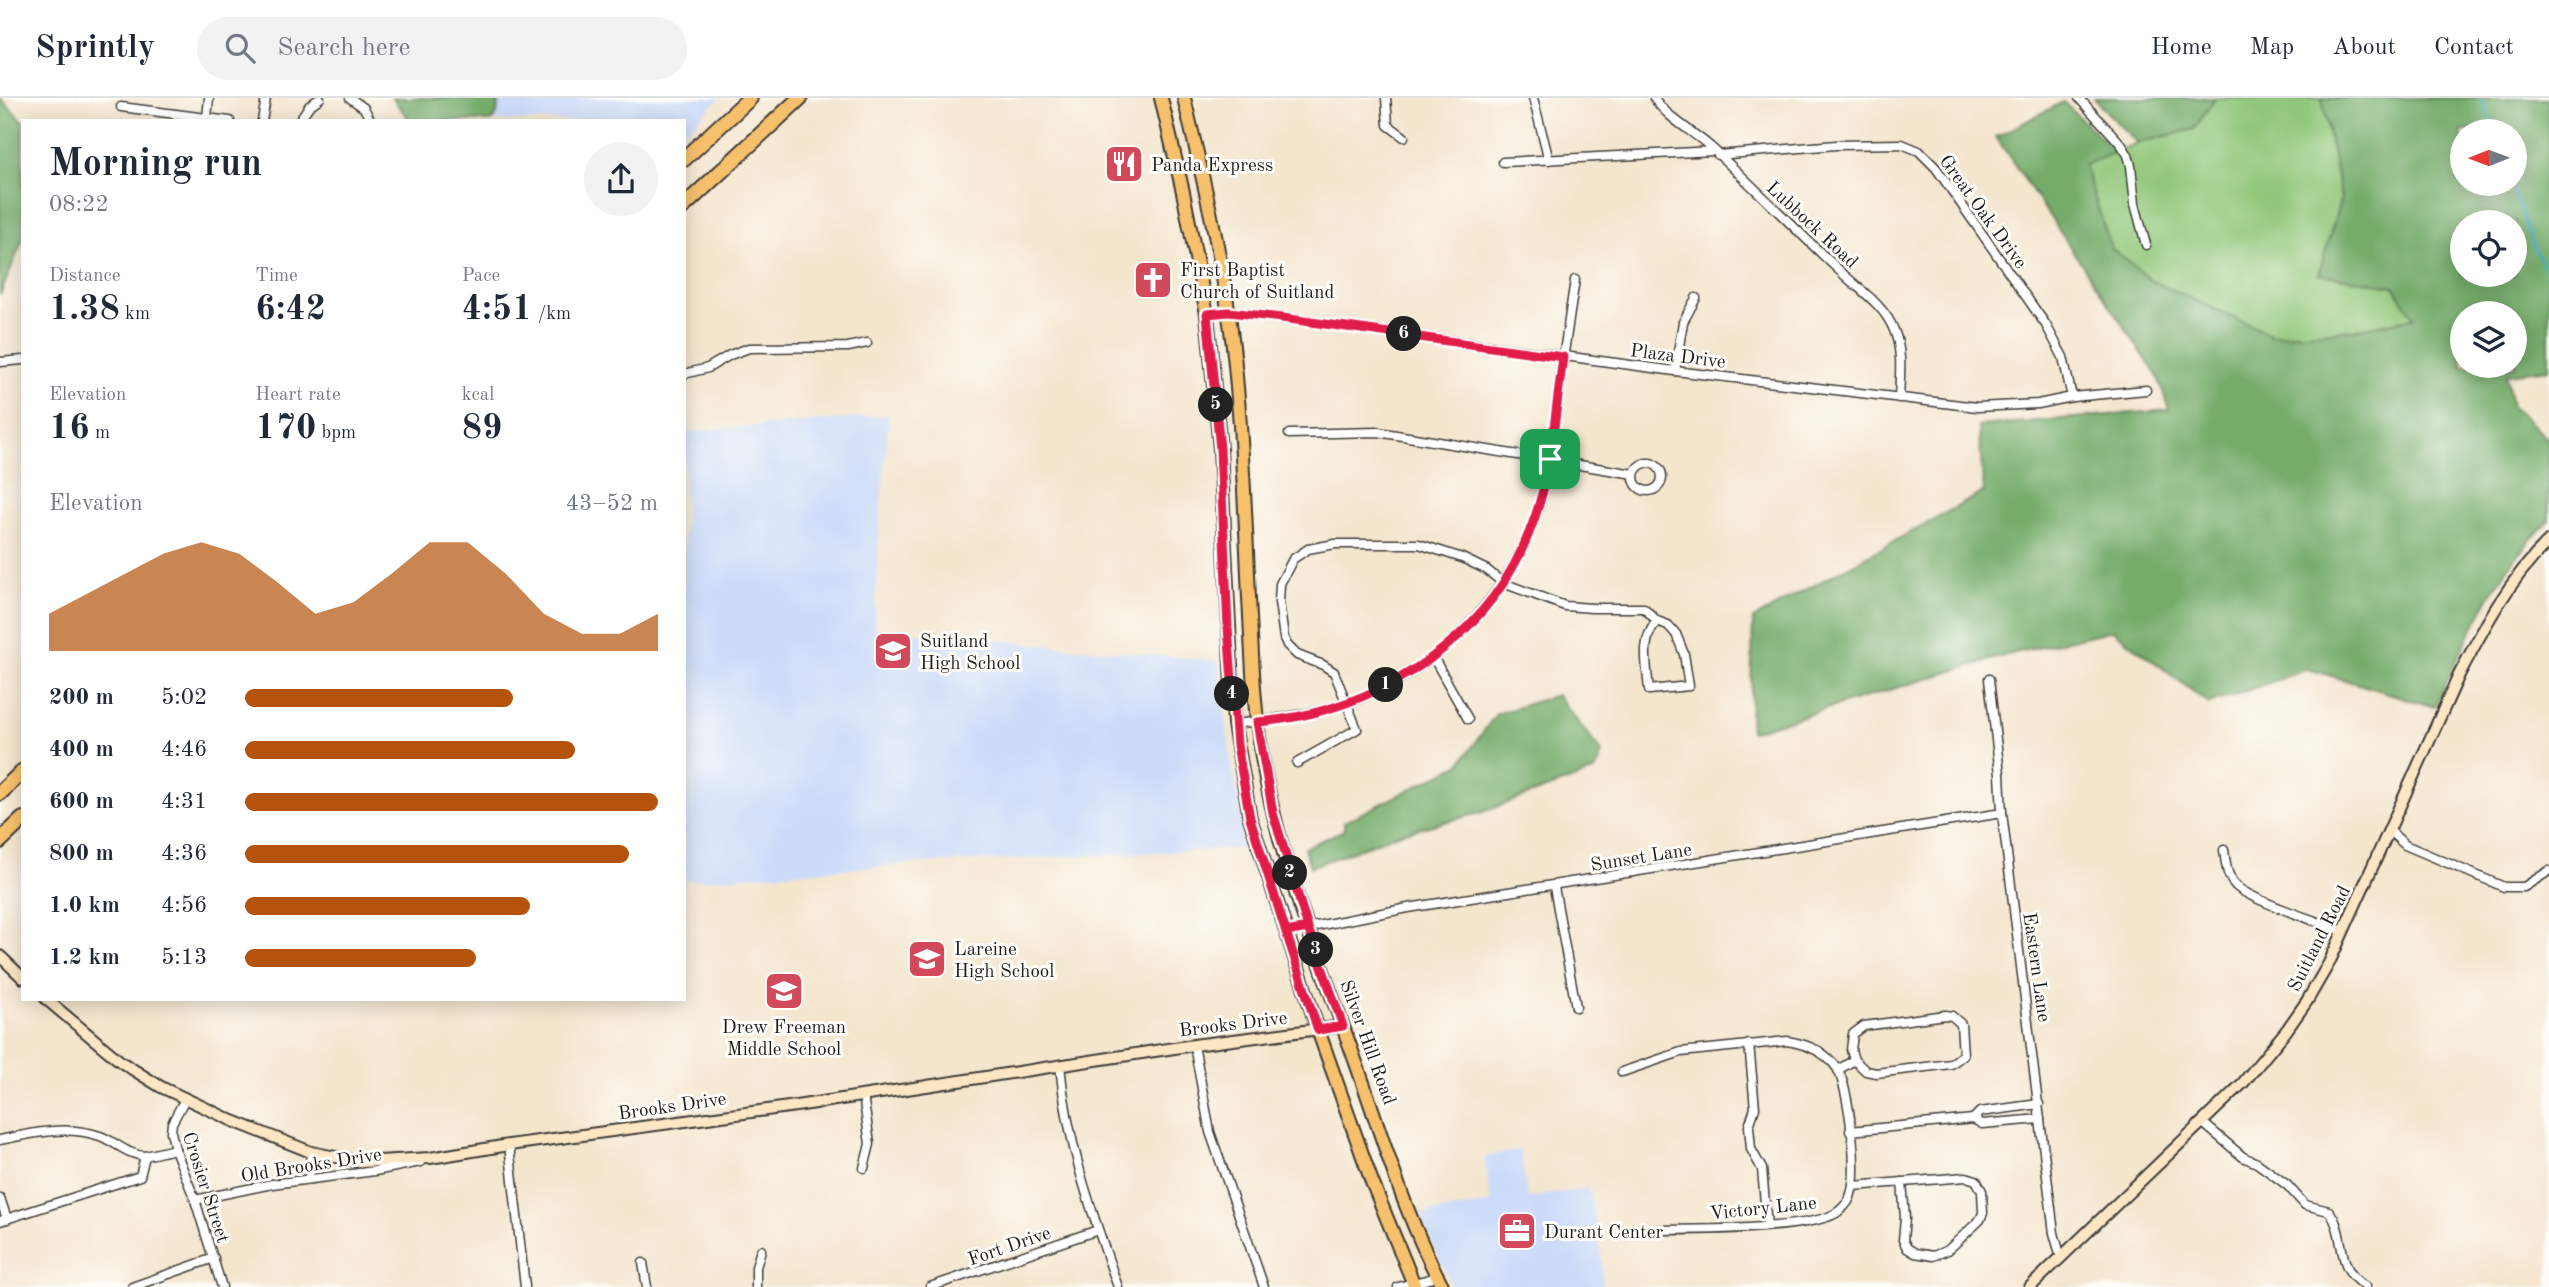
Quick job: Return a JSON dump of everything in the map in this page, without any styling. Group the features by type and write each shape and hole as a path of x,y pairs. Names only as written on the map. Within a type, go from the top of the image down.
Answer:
{"highway":[{"path":"686,157 750,98"},
{"path":"686,204 800,98"},
{"path":"0,793 21,773"},
{"path":"0,841 21,821"}],"main road":[{"path":"1161,98 1207,314 1220,449 1234,724 1250,818 1318,1030 1372,1182 1414,1284"},
{"name":"Silver Hill Road","path":"1184,98 1208,198 1229,312 1244,484 1257,722 1273,813 1308,928 1415,1227 1440,1282"}],"street":[{"path":"207,118 209,98"},
{"path":"262,119 266,98"},
{"path":"300,119 309,106 320,98"},
{"path":"350,98 361,101 371,119"},
{"path":"1386,98 1388,125 1404,137"},
{"path":"1533,98 1549,160"},
{"name":"Lubbock Road","path":"1654,98 1867,294 1889,320 1900,348 1899,398"},
{"path":"2079,98 2128,155 2135,204 2146,245"},
{"path":"121,107 215,119"},
{"name":"Great Oak Drive","path":"1503,162 1836,145 1908,145 1919,151 1936,168 2046,325 2063,357 2072,397"},
{"path":"1234,724 1257,722 1345,704 1390,683 1433,657 1461,632 1503,583 1532,525 1545,487 1575,280"},
{"path":"1675,371 1683,322 1696,298"},
{"name":"Plaza Drive","path":"1207,314 1229,312 1563,357 1977,407 2038,404 2072,397 2146,390"},
{"path":"686,374 708,368 749,348 848,347 867,343"},
{"path":"0,362 21,360"},
{"path":"1289,434 1378,432 1634,474"},
{"name":"Suitland Road","path":"2030,1287 2203,1123 2261,1064 2307,1001 2343,931 2482,630 2513,581 2549,541"},
{"path":"1297,763 1357,729 1334,672 1297,654 1284,638 1279,603 1280,584 1296,555 1318,546 1388,542 1419,544 1462,558 1487,570 1503,583 1574,607 1644,608 1657,621 1668,625 1680,642 1689,686 1648,690 1646,638 1657,621"},
{"path":"1433,657 1468,719"},
{"name":"Eastern Lane","path":"1989,679 2002,813 2054,1233 2061,1258"},
{"name":"Sunset Lane","path":"1286,932 1408,908 1554,887 2002,813"},
{"path":"2390,831 2405,845 2504,887 2524,887 2549,870"},
{"path":"2224,850 2227,874 2236,886 2251,895 2343,931"},
{"path":"1554,887 1576,1007"},
{"path":"0,956 21,976"},
{"name":"Brooks Drive","path":"48,1001 121,1062 185,1099 311,1152 360,1162 430,1158 1194,1045 1343,1026"},
{"path":"1945,1016 1952,1016 1961,1024 1963,1055 1951,1064 1876,1073 1866,1071 1854,1059 1853,1034 1864,1026 1945,1016"},
{"path":"1622,1072 1681,1052 1787,1041 1801,1043 1824,1055 1838,1070 1846,1096 1855,1177 1853,1186 1902,1182 1966,1177 1976,1180 1982,1191 1983,1213 1980,1220 1948,1250 1933,1256 1915,1253 1907,1248 1903,1240 1905,1218 1902,1182"},
{"path":"1749,1044 1755,1108 1749,1126 1751,1149 1762,1169 1767,1226"},
{"path":"1194,1045 1210,1132 1264,1287"},
{"path":"1838,1070 1854,1059"},
{"path":"1060,1065 1071,1144 1118,1287"},
{"path":"863,1095 870,1144 864,1168"},
{"name":"Crosier Street","path":"185,1099 172,1124 171,1132 222,1287"},
{"path":"1973,1119 1980,1112 2039,1104"},
{"path":"1850,1130 1973,1119 1982,1124 2040,1119"},
{"path":"2203,1123 2243,1157 2257,1163 2287,1185 2305,1205 2329,1211 2336,1224 2349,1275 2366,1287"},
{"path":"0,1140 29,1134 74,1131 103,1138 130,1153 145,1156 175,1149"},
{"path":"509,1145 525,1287"},
{"path":"309,1179 311,1152"},
{"path":"0,1198 4,1220 140,1176 145,1156"},
{"name":"Old Brooks Drive","path":"195,1200 309,1179 375,1171 430,1158"},
{"name":"Victory Lane","path":"1649,1230 1745,1229 1813,1220 1838,1213 1851,1197 1853,1186"},
{"name":"Fort Drive","path":"930,1287 1098,1230"},
{"path":"756,1287 756,1267 761,1250"},
{"path":"132,1287 214,1258"},
{"path":"643,1263 648,1287"},
{"path":"1398,1287 1440,1282"}],"shaded area":[{"path":"499,98 720,98 686,131 686,119 493,119 497,114"},
{"name":"Suitland High School","path":"889,415 874,629 1219,661 1231,763 1248,848 912,864 686,881 686,432"},
{"path":"1520,1150 1528,1198 1589,1188 1602,1259 1603,1287 1452,1287 1420,1214 1491,1203 1484,1157"}],"green space":[{"path":"0,98 21,119 21,244 0,295"},
{"path":"392,98 499,98 497,114 493,119 409,119"},
{"path":"2093,98 2215,98 2194,129 2137,143"},
{"path":"2215,98 2322,98 2341,198 2319,273 2394,286 2414,318 2353,330 2272,335 2152,281 2111,248 2084,165 2137,143 2194,129"},
{"path":"2322,98 2549,98 2549,369 2527,372 2527,301 2450,301 2450,378 2507,378 2512,406 2549,440 2549,521 2497,584 2470,632 2435,707 2308,669 2209,704 2113,630 2006,655 1750,732 1753,619 1984,492 1978,426 2169,410 2158,377 1996,137 2063,102 2116,152 2084,165 2111,248 2152,281 2272,335 2353,330 2414,318 2394,286 2319,274 2341,198"},
{"path":"1557,695 1602,753 1595,771 1480,813 1401,833 1310,867 1304,848 1344,830 1344,822 1459,765 1496,714"}],"waterway":[{"path":"2481,98 2489,119"},
{"path":"2515,196 2531,241 2549,277"}],"place":[{"name":"Panda Express","path":"1124,164"},
{"name":"First Baptist Church of Suitland","path":"1153,280"},
{"name":"Suitland High School","path":"893,651"},
{"name":"Lareine High School","path":"927,959"},
{"name":"Drew Freeman Middle School","path":"784,991"},
{"name":"Durant Center","path":"1517,1231"}],"route":[{"path":"1550,459 1539,506 1519,554 1503,583 1461,632 1433,657 1374,692 1345,704 1257,722 1273,813 1308,928 1286,932 1318,1030 1343,1026 1308,928 1286,932 1250,818 1239,762 1228,637 1220,449 1207,314 1229,312 1282,318 1563,357 1550,459"}]}
